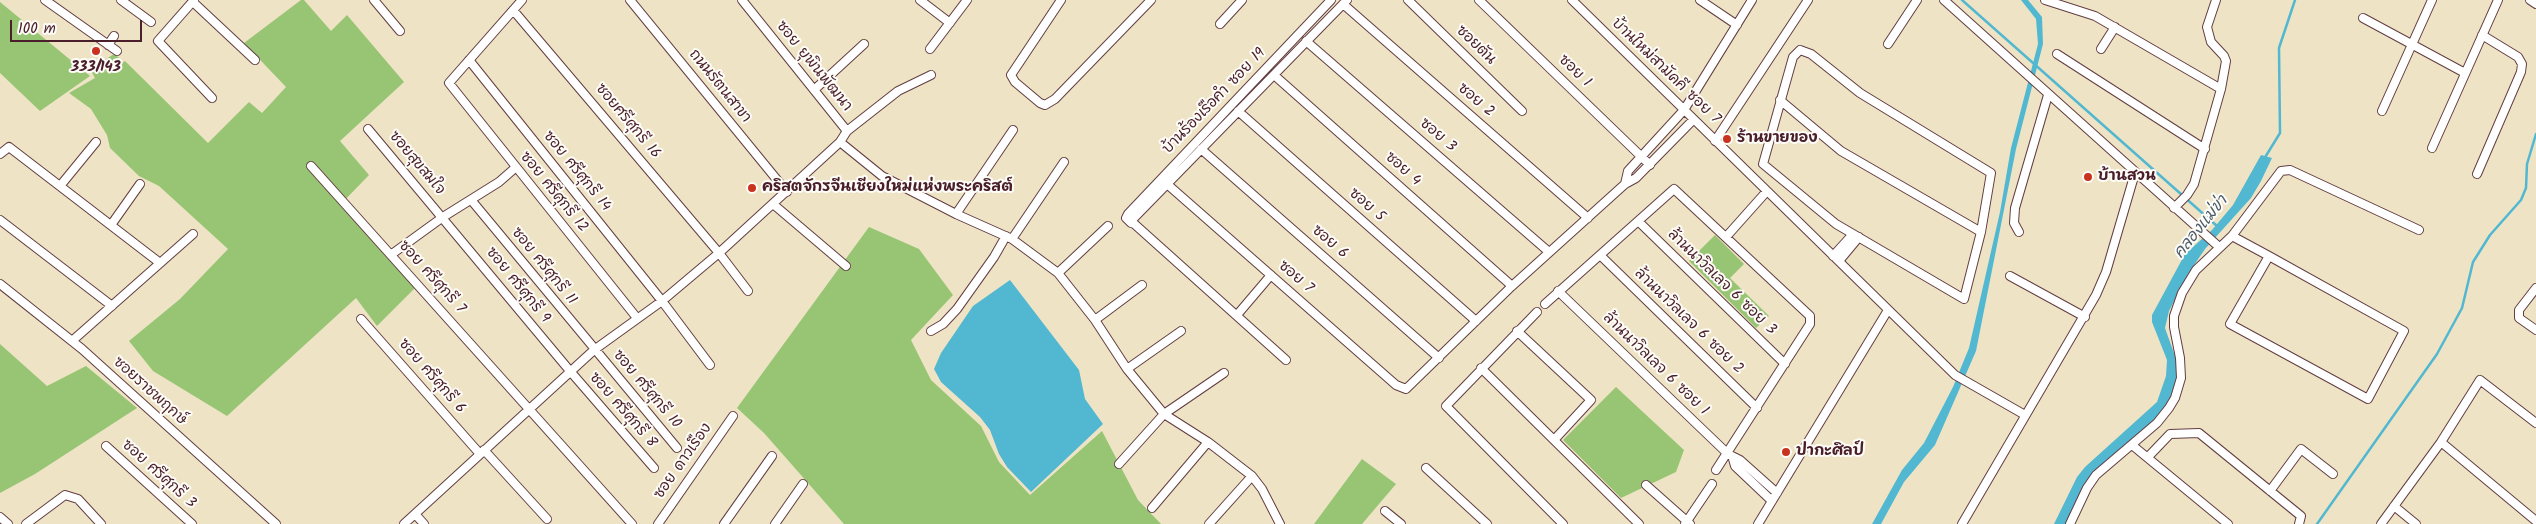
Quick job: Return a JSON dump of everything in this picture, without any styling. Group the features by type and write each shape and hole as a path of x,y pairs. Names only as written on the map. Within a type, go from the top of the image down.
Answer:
{"street":[{"path":"45,0 117,51"},
{"path":"121,0 150,22"},
{"path":"374,0 400,31"},
{"path":"469,60 522,0"},
{"name":"ถนนรัตนสาขา","path":"630,0 787,192"},
{"name":"ซอย ยุพินพัฒนา","path":"404,524 570,371 594,350 662,301 719,253 840,142 847,131 742,0"},
{"path":"920,0 950,23"},
{"path":"930,49 967,0"},
{"path":"1061,0 1011,75 1015,82 1040,103 1045,104 1055,99 1151,0"},
{"path":"1220,24 1242,0"},
{"name":"บ้านร้องเรือคำ ซอย 19","path":"1131,223 1126,218 1128,214 1331,0"},
{"name":"ซอยตัน","path":"1408,0 1522,111"},
{"name":"ซอย 1","path":"1479,0 1650,165"},
{"name":"บ้านใหม่สามัคคี ซอย 7","path":"1572,0 1955,375 2025,415"},
{"path":"1700,0 1737,25"},
{"path":"1625,184 1628,171 1684,110 1752,0"},
{"path":"1715,141 1808,0"},
{"path":"1888,44 1917,0"},
{"path":"1944,0 2218,246"},
{"path":"2045,0 2088,12 2221,89"},
{"path":"2174,208 2194,184 2221,89 2226,61 2224,56 2211,42 2207,27 2216,0"},
{"path":"2382,111 2432,0"},
{"path":"2432,148 2498,0"},
{"path":"2530,0 2536,4"},
{"path":"212,98 159,43 161,37 193,1 255,60"},
{"path":"1286,360 1131,223 1345,2"},
{"name":"ซอย 2","path":"1345,2 1588,218"},
{"name":"ซอยศรีศุกรี 16","path":"513,10 719,253 748,291"},
{"path":"2363,18 2465,73"},
{"path":"2101,49 2115,27"},
{"path":"2477,174 2521,72 2522,64 2512,52 2482,35"},
{"path":"108,45 114,36"},
{"name":"ซอย 3","path":"1306,41 1549,252"},
{"path":"814,90 864,44"},
{"path":"1805,50 1860,93 1991,173 1981,232 1964,299 1836,224 1763,164 1780,100 1795,52 1805,50"},
{"path":"2057,54 2205,149"},
{"name":"ซอย ศรีศุกรี 12","path":"469,60 449,83 515,168 637,318"},
{"name":"ซอย ศรีศุกรี 14","path":"469,60 662,301 710,365"},
{"name":"ซอย 4","path":"1274,74 1512,286"},
{"path":"847,131 898,91 931,75"},
{"path":"2019,232 2014,222 2015,208 2048,95"},
{"path":"1780,100 1841,151 1981,232"},
{"name":"ซอย 5","path":"1238,111 1476,321"},
{"path":"1439,358 1549,252 1625,184 1636,178 1650,165 1693,120"},
{"name":"ซอยสุขสมใจ","path":"368,129 443,217"},
{"path":"956,214 1013,130"},
{"path":"60,186 96,142"},
{"path":"840,142 882,176 956,214 1009,238 1058,273 1095,320 1127,369 1164,414 1208,442 1252,476 1262,489 1280,524"},
{"path":"0,154 9,148 160,263"},
{"name":"ซอย 6","path":"1201,149 1439,358"},
{"path":"931,331 942,324 957,309 1064,162"},
{"name":"ซอย ศรีศุกรี 7","path":"311,166 392,254 632,524"},
{"path":"392,254 443,217 472,201 515,168"},
{"path":"2070,524 2091,481 2163,416 2175,398 2182,368 2174,326 2174,316 2189,280 2218,246 2232,236 2281,171 2286,170 2325,185 2419,230"},
{"path":"1962,524 2025,415 2085,317 2106,272 2135,173"},
{"path":"111,225 140,184"},
{"name":"ซอย 7","path":"1167,184 1396,385 1406,388 1439,358"},
{"path":"1544,304 1639,222 1670,191 1674,190 1810,316 1810,324 1757,408 1730,457 1716,470"},
{"path":"1726,237 1767,191"},
{"name":"ซอย ศรีศุกรี 11","path":"472,201 594,350"},
{"path":"773,204 846,266"},
{"name":"ซอย ศรีศุกรี 9","path":"443,217 570,371"},
{"path":"0,220 112,306"},
{"name":"ล้านนาวิลเลจ 6 ซอย 3","path":"1639,222 1785,364"},
{"path":"1058,273 1108,226"},
{"path":"72,341 193,234"},
{"path":"1836,259 1856,236"},
{"path":"2232,236 2269,256 2404,331 2368,399 2230,324 2269,256"},
{"name":"ล้านนาวิลเลจ 6 ซอย 2","path":"1601,256 1757,408"},
{"path":"1237,315 1271,275"},
{"path":"2010,276 2085,317"},
{"name":"ซอยราชพฤกษ์","path":"0,284 72,341 276,524"},
{"path":"1095,320 1142,285"},
{"path":"2536,288 2519,310 2519,318 2536,330"},
{"name":"ล้านนาวิลเลจ 6 ซอย 1","path":"1558,291 1730,457"},
{"path":"1758,524 1888,310"},
{"path":"1537,312 1446,406 1563,524"},
{"name":"ซอย ศรีศุกรี 6","path":"361,319 482,452 547,519"},
{"path":"1127,369 1181,331"},
{"path":"1517,331 1591,400 1554,440"},
{"name":"ซอย ศรีศุกรี 10","path":"594,350 677,448"},
{"path":"1482,368 1640,524"},
{"name":"ซอย ศรีศุกรี 8","path":"570,371 654,468"},
{"path":"1119,464 1164,414 1224,373"},
{"path":"2381,524 2441,442 2477,382 2483,381 2536,423"},
{"name":"ซอย ดาวเรือง","path":"658,524 733,416"},
{"path":"2148,457 2170,434 2199,434 2301,516 2299,524"},
{"path":"1152,508 1208,442"},
{"path":"2441,442 2536,521"},
{"path":"2132,445 2228,524"},
{"name":"ซอย ศรีศุกรี 3","path":"106,446 192,524"},
{"path":"2270,491 2301,449 2334,474"},
{"path":"724,524 772,456"},
{"path":"1730,457 1740,460 1777,493"},
{"path":"1730,457 1735,466 1772,501"},
{"path":"1426,468 1487,524"},
{"path":"1209,524 1252,476"},
{"path":"775,524 803,484"},
{"path":"1646,485 1687,523 1712,484"},
{"path":"26,524 65,495 78,499 101,524"},
{"path":"2394,506 2416,524"},
{"path":"1386,511 1401,524"},
{"path":"415,514 424,524"},
{"path":"0,517 8,524"}],"green space":[{"path":"301,0 304,0 331,31 347,15 404,82 340,141 369,175 340,205 415,288 377,326 356,298 227,416 153,371 129,341 180,299 228,249 159,186 139,176 110,148 107,135 91,109 69,93 95,78 90,69 114,54 122,60 103,73 125,61 208,143 249,102 262,113 286,87 244,43"},
{"path":"0,2 90,76 40,111 0,73"},
{"path":"869,227 919,249 953,295 911,340 931,380 981,426 999,462 1030,495 1102,431 1138,500 1161,524 844,524 764,433 737,408"},
{"path":"1715,235 1744,264 1730,278 1769,316 1756,328 1689,261"},
{"path":"0,344 47,386 86,366 137,408 35,474 0,493"},
{"path":"1616,387 1684,450 1676,472 1621,498 1563,440"},
{"path":"1362,459 1396,484 1362,524 1314,524"}],"water":[{"path":"2021,0 2028,0 2042,17 2043,44 2016,149 1976,351 1935,445 1904,482 1881,524 1872,524 1902,470 1924,443 1953,387 1969,348 2000,212 2011,148 2038,44 2036,19"},
{"path":"2261,155 2272,158 2251,198 2205,249 2188,274 2169,311 2165,328 2175,356 2179,379 2166,410 2093,475 2069,524 2054,524 2077,477 2085,467 2157,402 2166,376 2167,360 2152,322 2152,315 2185,254 2212,230 2233,205"},
{"path":"1010,280 1079,370 1085,399 1103,424 1031,492 1007,467 999,454 990,430 980,417 941,382 934,369 941,353 973,306"}],"waterway":[{"path":"1962,0 2217,226"},
{"name":"คลองแม่ข่า","path":"2264,159 2280,133 2279,48 2295,0"},
{"path":"2317,524 2437,354 2462,308 2473,262 2490,235 2521,200 2526,188 2527,164 2536,134"}],"place":[{"name":"333/143","path":"96,51"},
{"name":"ร้านขายของ","path":"1727,139"},
{"name":"บ้านสวน","path":"2088,177"},
{"name":"คริสตจักรจีนเชียงใหม่แห่งพระคริสต์","path":"752,188"},
{"name":"ปากะศิลป์","path":"1786,452"}]}
